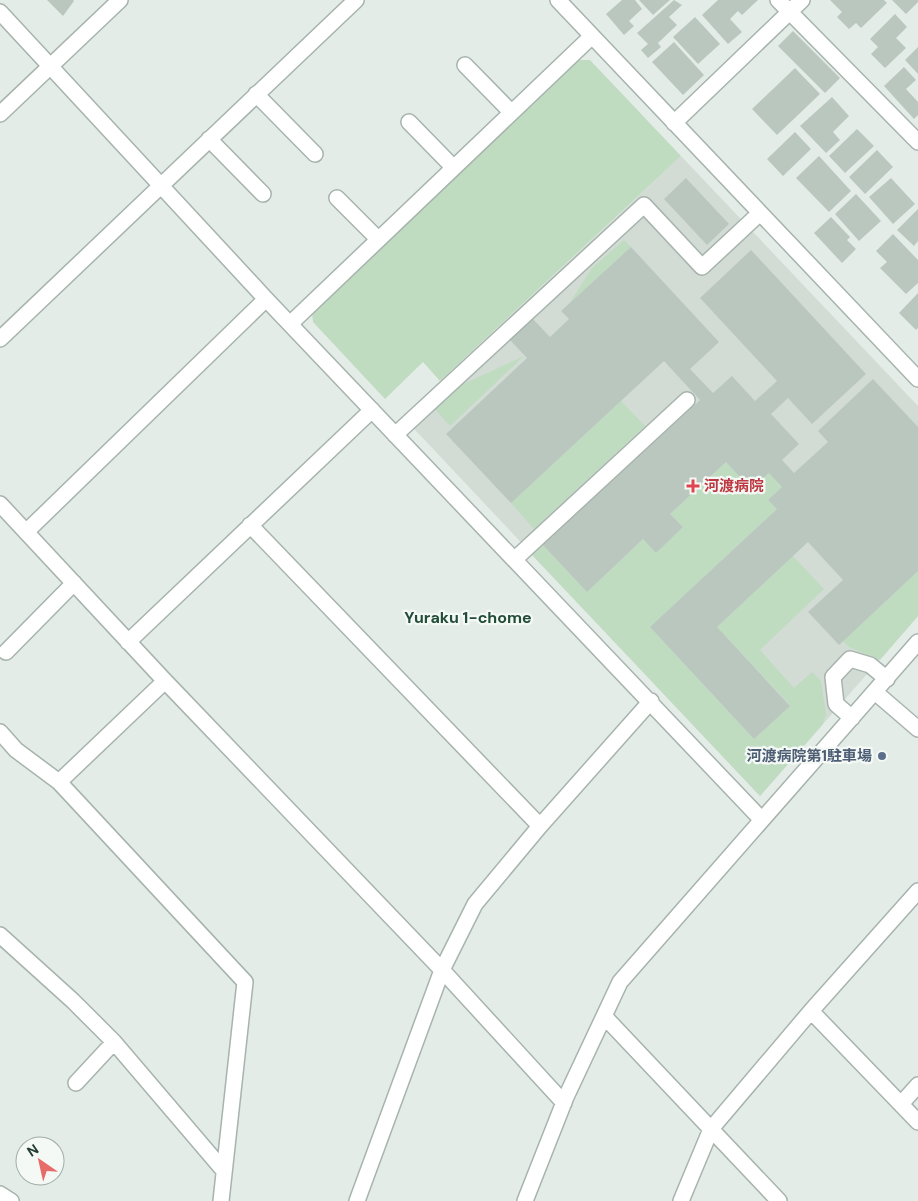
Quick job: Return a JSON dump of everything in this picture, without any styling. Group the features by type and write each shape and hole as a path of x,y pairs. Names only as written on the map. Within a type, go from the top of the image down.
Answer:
{"street":[{"path":"0,114 120,0"},
{"path":"0,339 356,0"},
{"path":"558,0 918,379"},
{"path":"778,0 918,142"},
{"path":"674,123 802,0"},
{"path":"0,12 162,184 266,299 651,701 761,819"},
{"path":"290,324 592,36"},
{"path":"465,66 512,112"},
{"path":"256,94 315,154"},
{"path":"409,122 453,167"},
{"path":"209,139 263,194"},
{"path":"337,198 378,239"},
{"path":"395,435 644,205 702,267 760,213"},
{"path":"26,532 266,299"},
{"path":"515,559 687,400"},
{"path":"128,642 372,410"},
{"path":"0,504 128,642 442,970 564,1103"},
{"path":"250,525 540,826"},
{"path":"6,652 74,584"},
{"path":"525,1201 564,1103 620,982 918,642"},
{"path":"852,718 836,704 833,677 850,659 870,666 887,679"},
{"path":"59,782 165,681"},
{"path":"876,692 918,729"},
{"path":"357,1201 442,970 475,904 540,826 651,701"},
{"path":"0,732 16,750 59,782 245,982 221,1201"},
{"path":"681,1201 711,1129 810,1011 918,891"},
{"path":"0,935 73,1000 114,1042 224,1171"},
{"path":"810,1011 918,1122"},
{"path":"604,1016 779,1201"},
{"path":"76,1083 114,1042"},
{"path":"901,1104 918,1085"},
{"path":"0,1194 11,1201"}],"shaded area":[{"name":"河渡病院","path":"681,156 918,406 918,616 760,796 403,417"}],"green space":[{"path":"578,60 590,60 681,156 440,381 423,362 385,399 313,322 312,313"},
{"path":"624,240 631,247 569,304 592,268"},
{"path":"524,356 450,426 434,408 459,386"},
{"path":"621,401 645,426 534,529 511,503"},
{"path":"726,462 751,489 769,473 782,487 768,500 777,509 650,627 754,739 790,705 717,627 793,556 824,589 760,650 794,688 812,672 821,681 826,714 823,724 760,796 532,555 543,545 587,592 643,539 656,552 683,527 670,514"},
{"path":"918,571 918,616 880,660 849,647 843,641"}],"building":[{"path":"47,0 73,0 74,1 63,16"},
{"path":"622,0 635,0 642,9 629,21 634,26 624,35 606,14"},
{"path":"639,0 670,0 653,15"},
{"path":"674,0 682,5 669,17 677,25 658,43 661,47 648,58 641,50 648,44 637,33"},
{"path":"718,0 758,0 742,15 738,11 730,19 742,32 728,44 702,15"},
{"path":"830,0 884,0 887,3 861,28 856,23 849,29 837,17 842,12"},
{"path":"892,0 918,0 918,2 906,14"},
{"path":"895,14 907,27 896,38 906,48 885,68 871,54 878,47 870,39"},
{"path":"695,17 720,44 698,64 673,37"},
{"path":"793,31 840,78 825,93 778,46"},
{"path":"674,42 704,75 683,95 652,62"},
{"path":"918,47 918,74 905,60"},
{"path":"904,67 916,80 906,89 918,102 918,115 914,119 884,86"},
{"path":"795,68 820,94 777,135 752,109"},
{"path":"832,97 849,116 833,132 840,140 826,153 800,126"},
{"path":"857,129 874,146 845,173 829,156"},
{"path":"795,132 811,149 783,176 767,159"},
{"path":"877,150 893,167 865,194 849,177"},
{"path":"819,156 851,191 829,212 796,178"},
{"path":"686,178 729,224 707,245 664,199"},
{"path":"891,178 915,204 893,224 869,197"},
{"path":"856,194 881,221 859,241 835,214"},
{"path":"918,209 918,241 914,246 897,230"},
{"path":"831,217 850,237 847,240 856,249 842,263 814,233"},
{"path":"893,234 918,260 918,283 906,294 880,268 887,262 876,251"},
{"name":"河渡病院","path":"631,247 719,342 690,369 713,393 732,376 755,401 777,381 700,298 751,250 866,374 812,424 788,398 771,414 799,444 782,460 794,473 828,442 818,431 873,379 918,427 918,571 839,645 808,612 843,580 808,542 717,627 790,706 754,739 650,627 777,509 768,500 782,487 769,473 751,489 726,462 670,514 683,527 656,553 643,539 587,592 543,545 700,400 664,361 511,503 446,434 527,358 509,339 532,318 550,337 569,319 561,311"},
{"path":"918,293 918,328 916,330 899,313"}],"place":[{"name":"河渡病院","path":"693,486"},
{"name":"河渡病院第1駐車場","path":"882,756"}],"district":[{"name":"Yuraku 1-chome","path":"468,617"}]}
